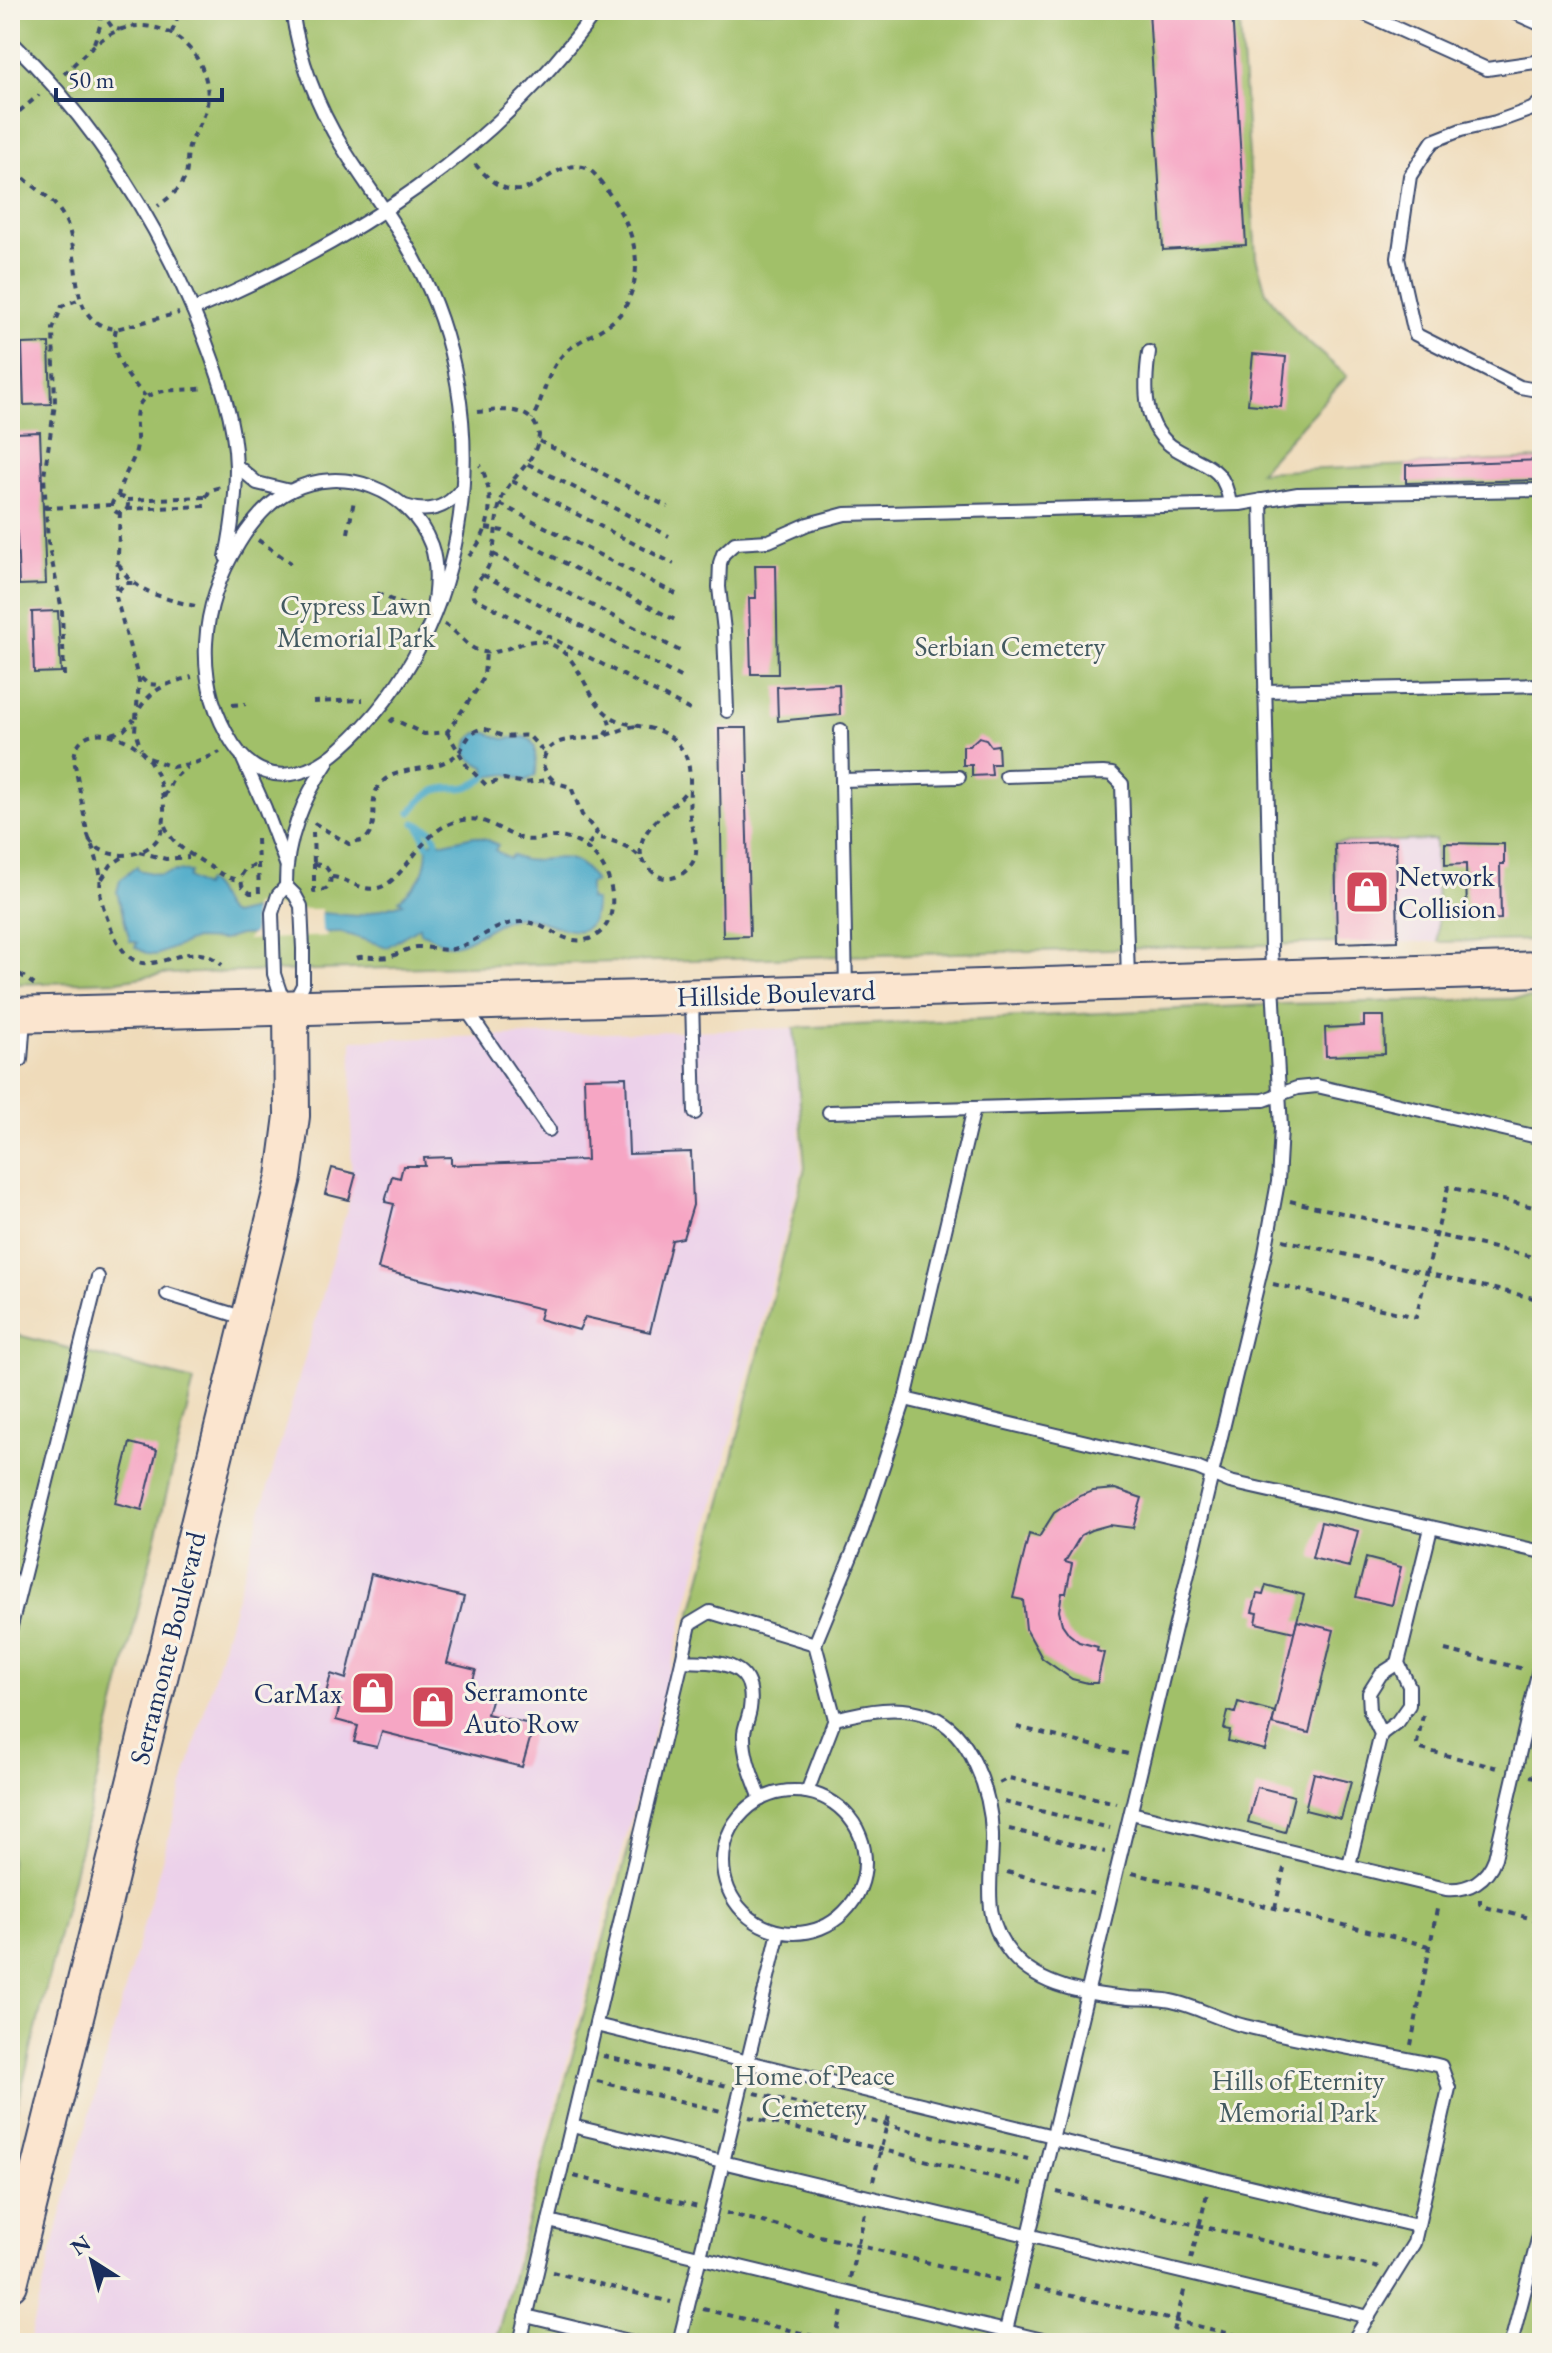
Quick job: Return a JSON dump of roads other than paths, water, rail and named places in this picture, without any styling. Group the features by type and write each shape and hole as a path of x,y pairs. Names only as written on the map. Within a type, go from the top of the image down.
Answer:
{"main road":[{"name":"Hillside Boulevard","path":"23,1005 291,1008 1542,969"},
{"name":"Serramonte Boulevard","path":"10,2284 278,1201 290,1141 291,1008"}],"lane":[{"path":"237,749 258,768 283,775 309,770 331,757 363,727 389,695 413,657 431,618 450,565 464,485 463,413 454,359 436,306 414,257 342,146 318,99 299,44 292,10"},
{"path":"193,309 298,262 385,211 464,151 533,86 597,10"},
{"path":"1356,10 1487,69 1542,61"},
{"path":"1508,10 1542,25"},
{"path":"10,40 51,84 105,151 146,214 171,259 222,384 236,465 230,537 209,609 206,674 217,712 265,808 286,865"},
{"path":"1542,101 1496,122 1461,130 1433,141 1410,176 1398,258 1415,334 1520,387 1542,391"},
{"path":"1149,352 1146,391 1154,427 1168,444 1218,472 1225,481 1230,504"},
{"path":"236,465 257,483 290,491"},
{"path":"216,587 246,531 265,508 290,491 322,480 358,481 375,487 404,506 431,544 436,581 431,618"},
{"path":"404,506 426,511 437,508 456,497 464,485"},
{"path":"727,711 719,572 723,554 735,543 769,541 808,524 845,514 1230,504 1298,494 1542,490"},
{"path":"1004,2337 1259,1280 1276,1198 1280,1147 1279,1095 1273,977 1261,500"},
{"path":"1265,691 1542,685"},
{"path":"841,730 846,990"},
{"path":"286,886 299,900 302,912 303,985 291,1008 276,985 272,913 275,901 286,886 286,865 305,802 331,757"},
{"path":"1006,776 1103,773 1112,774 1122,784 1128,981"},
{"path":"842,780 959,777"},
{"path":"692,996 695,1113"},
{"path":"462,1003 549,1130"},
{"path":"21,1060 23,1005"},
{"path":"829,1112 1264,1100 1307,1086 1330,1087 1542,1138"},
{"path":"807,1792 835,1719 815,1644 862,1530 905,1399 974,1108"},
{"path":"11,1622 98,1277"},
{"path":"167,1294 249,1319"},
{"path":"905,1399 1197,1468 1230,1482 1542,1552"},
{"path":"1349,1865 1381,1734 1402,1717 1410,1702 1409,1686 1398,1663 1431,1528"},
{"path":"520,2343 690,1624 710,1612 815,1644"},
{"path":"1131,1813 1441,1888 1464,1889 1478,1882 1492,1865 1542,1656"},
{"path":"682,1661 720,1662 736,1668 744,1677 750,1688 750,1708 744,1731 745,1750 761,1799"},
{"path":"1381,1734 1370,1711 1369,1693 1381,1674 1398,1663"},
{"path":"835,1719 889,1709 934,1717 967,1749 986,1794 991,1825 989,1902 993,1920 1011,1954 1045,1981 1127,1998 1167,2000 1247,2026 1441,2066 1449,2088 1411,2249 1352,2343"},
{"path":"783,1792 807,1792 837,1805 858,1829 866,1862 863,1878 858,1894 837,1918 810,1931 779,1932 752,1919 741,1909 726,1882 723,1866 729,1835 737,1821 761,1799 783,1792"},
{"path":"679,2343 779,1932"},
{"path":"596,2025 1417,2226"},
{"path":"572,2126 1369,2317"},
{"path":"549,2221 846,2292 1004,2337 1055,2343"},
{"path":"1511,2343 1542,2224"},
{"path":"526,2316 637,2343"}],"water":[{"path":"477,733 488,733 503,739 524,737 531,740 535,747 535,776 525,781 508,774 486,777 485,767 472,760 466,752 469,740"},
{"path":"473,836 498,845 495,850 509,859 512,855 532,860 565,858 575,861 595,882 589,883 589,899 595,900 593,917 587,927 567,930 518,917 500,922 465,942 444,944 420,933 419,927 387,947 340,932 239,935 223,940 195,939 156,955 135,947 137,943 130,941 117,892 120,880 137,866 138,870 160,875 190,872 188,878 203,887 206,881 211,885 224,908 232,915 262,908 357,916 403,903 399,900 418,882 424,869 427,845 436,840 444,843"}],"waterway":[{"path":"411,812 432,792 466,787 486,777"},
{"path":"415,823 431,830 436,840"},
{"path":"419,825 427,845"}],"place":[{"name":"Network Collision","path":"1367,892"},
{"name":"CarMax","path":"373,1693"},
{"name":"Serramonte Auto Row","path":"433,1707"}],"park label":[{"name":"Cypress Lawn Memorial Park","path":"356,621"},
{"name":"Serbian Cemetery","path":"1010,646"},
{"name":"Home of Peace Cemetery","path":"814,2091"},
{"name":"Hills of Eternity Memorial Park","path":"1298,2096"}]}
